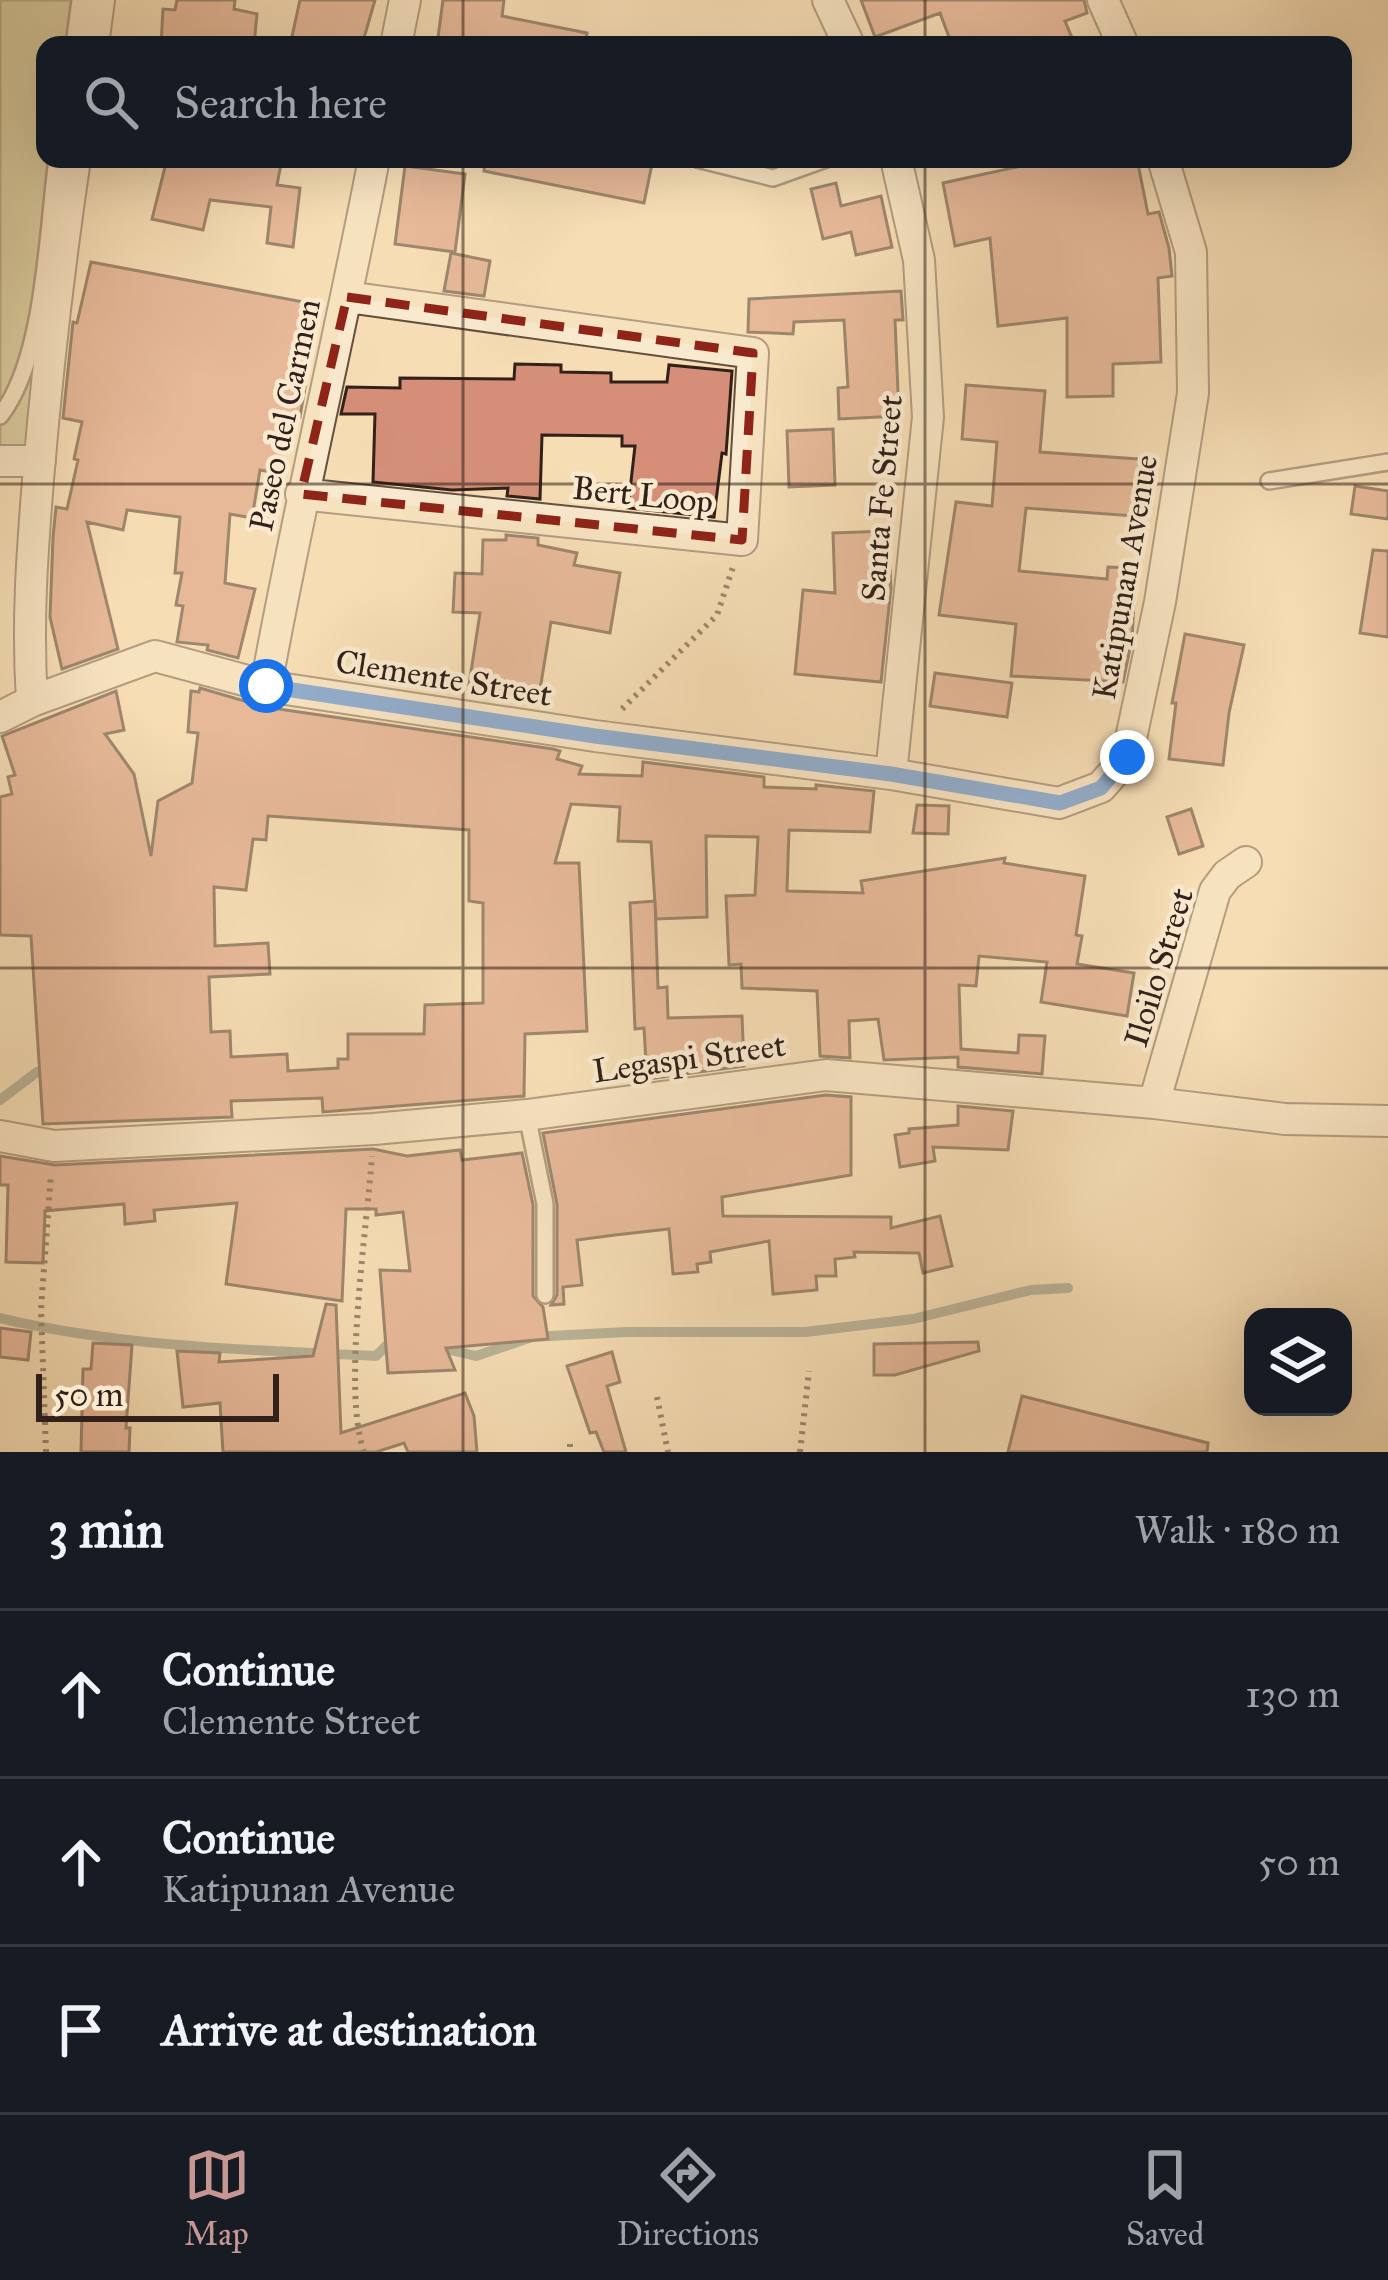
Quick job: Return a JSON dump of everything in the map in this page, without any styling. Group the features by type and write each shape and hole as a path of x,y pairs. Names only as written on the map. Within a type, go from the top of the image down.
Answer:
{"street":[{"path":"94,36 100,0"},
{"path":"398,36 405,0"},
{"path":"828,0 844,36"},
{"path":"1103,0 1119,36"},
{"path":"32,701 27,624 52,332 74,168"},
{"name":"Paseo del Carmen","path":"266,686 301,494 372,168"},
{"name":"Santa Fe Street","path":"891,774 928,417 920,260 898,168"},
{"name":"Katipunan Avenue","path":"891,774 1060,803 1101,788 1127,757 1160,602 1193,393 1191,252 1166,168"},
{"name":"Bert Loop","path":"301,494 742,541 752,353 347,297"},
{"path":"0,461 40,460"},
{"name":"Clemente Street","path":"0,718 32,701 155,656 266,686 595,736 891,774"},
{"name":"Iloilo Street","path":"1154,1103 1215,891 1227,874 1246,862"},
{"name":"Legaspi Street","path":"0,1136 54,1146 374,1129 527,1115 826,1076 1154,1103 1285,1119 1388,1120"}],"lane":[{"path":"75,36 80,0"},
{"path":"0,416 15,397 34,331 56,168"},
{"path":"733,168 773,178 801,168"},
{"path":"1269,481 1388,462"},
{"path":"527,1115 545,1204 545,1295"}],"path":[{"path":"595,736 717,615 742,541"},
{"path":"364,1452 359,1440 356,1370 374,1129"},
{"path":"46,1452 41,1309 54,1146"},
{"path":"800,1452 809,1371"},
{"path":"658,1397 668,1452"}],"highlighted area":[{"path":"347,297 753,353 742,540 301,494"}],"green space":[{"path":"0,0 90,0 84,36 36,36 36,168 65,168 29,449 0,451"}],"building":[{"path":"177,0 235,0 234,9 257,14 255,36 162,36 163,9 175,10"},
{"path":"300,0 375,0 365,36 292,36"},
{"path":"443,0 504,0 502,16 587,33 586,36 438,36"},
{"path":"861,0 1084,0 1087,13 1065,21 1071,36 949,36 940,13 875,36"},
{"path":"165,168 280,168 277,185 300,188 293,247 267,243 271,207 210,200 203,230 152,219"},
{"path":"405,168 465,174 455,252 395,244"},
{"path":"484,168 651,168 644,203"},
{"path":"1012,168 1139,168 1148,214 1159,212 1169,248 1172,276 1158,278 1161,362 1113,364 1113,396 1067,397 1067,318 998,326 990,238 955,246 943,183"},
{"path":"836,183 841,206 881,196 892,247 856,255 851,232 823,239 811,189"},
{"path":"451,253 490,261 484,296 444,291"},
{"path":"91,262 319,305 300,417 290,415 276,473 260,470 252,518 230,514 225,583 255,589 238,658 207,650 208,645 177,642 183,606 176,605 182,573 175,573 180,517 127,510 123,530 87,522 118,649 62,669 50,617 53,537 56,507 67,509 78,460 74,459 82,422 63,418 73,322 77,323"},
{"path":"901,291 903,320 895,320 899,416 839,419 838,388 848,387 844,320 794,322 793,334 748,332 749,299"},
{"path":"515,364 561,365 561,372 611,373 611,382 667,382 669,365 732,371 726,454 722,453 714,517 628,508 635,446 622,446 622,436 542,435 540,499 507,496 508,488 452,490 373,482 375,414 341,414 347,387 400,388 400,378 514,379"},
{"path":"966,385 1045,391 1040,452 1152,460 1147,517 1026,508 1019,571 1107,579 1108,567 1136,568 1132,639 1123,682 1011,676 1016,624 939,615 956,502 992,506 997,442 962,439"},
{"path":"833,429 835,485 789,487 787,431"},
{"path":"1355,486 1388,491 1388,519 1351,514"},
{"path":"888,531 891,588 881,682 795,674 803,590 835,593 833,533"},
{"path":"506,535 538,538 538,545 577,553 574,565 620,573 610,633 551,622 539,696 469,685 480,613 453,612 455,573 482,574 483,540 506,540"},
{"path":"1373,550 1388,551 1388,637 1360,633"},
{"path":"1185,634 1244,645 1223,765 1169,759 1176,703 1172,703"},
{"path":"935,673 1012,683 1007,717 930,706"},
{"path":"200,688 265,707 553,749 560,751 557,759 582,766 579,774 642,776 643,762 764,777 764,787 816,789 816,785 874,791 870,832 789,830 787,891 863,893 861,881 1005,858 1004,863 1085,876 1076,935 1082,936 1077,964 1134,973 1127,1016 1041,1002 1047,962 979,956 976,986 959,985 961,1049 1018,1053 1019,1035 1045,1036 1042,1074 958,1067 958,1057 884,1060 878,1019 849,1021 850,1058 820,1056 817,991 742,988 741,964 729,965 726,896 755,895 758,837 706,836 707,917 656,919 651,842 618,841 620,807 571,804 555,863 579,863 587,1031 525,1034 524,1096 323,1112 322,1098 231,1101 232,1117 43,1124 31,936 0,935 0,797 12,794 8,777 15,775 2,736 116,691 124,730 105,734 134,774 151,856 158,801 192,783 198,733 188,732 191,691","holes":["268,816 469,830 469,901 483,903 483,1003 425,1005 424,1034 348,1034 348,1059 338,1059 338,1068 288,1071 287,1054 231,1057 230,1031 211,1032 209,977 270,974 268,943 215,946 214,887 246,890 253,839 266,840"]},
{"path":"917,805 949,806 948,834 913,833"},
{"path":"1191,809 1203,846 1179,854 1167,817"},
{"path":"655,901 658,988 667,987 668,1018 742,1016 744,1066 647,1079 644,1028 635,1029 630,903"},
{"path":"826,1095 851,1097 851,1175 722,1197 723,1216 891,1217 891,1228 940,1216 952,1266 923,1273 919,1253 854,1252 855,1257 835,1259 836,1276 816,1276 817,1290 773,1294 769,1241 710,1252 711,1262 697,1264 698,1272 673,1274 669,1229 577,1240 582,1285 563,1287 564,1304 551,1305 557,1295 557,1204 543,1133"},
{"path":"958,1106 1013,1111 1008,1150 933,1147 935,1161 900,1167 895,1135 909,1133 909,1129 958,1125"},
{"path":"373,1149 407,1156 460,1150 462,1160 522,1153 533,1205 533,1296 543,1307 548,1339 446,1348 455,1370 388,1373 380,1270 410,1271 403,1212 376,1215 376,1209 346,1209 342,1301 226,1284 237,1203 154,1210 155,1221 125,1224 124,1204 45,1211 43,1263 6,1262 8,1185 0,1185 0,1156 55,1165"},
{"path":"326,1304 336,1305 341,1433 465,1393 474,1416 477,1452 408,1452 404,1443 376,1452 223,1452 220,1403 183,1407 177,1351 220,1353 219,1362 313,1356"},
{"path":"0,1328 31,1332 28,1360 0,1357"},
{"path":"978,1342 979,1351 895,1375 874,1375 874,1344"},
{"path":"93,1343 132,1345 126,1428 130,1428 129,1452 81,1452 83,1369 91,1369"},
{"path":"612,1352 620,1382 607,1386 626,1452 604,1452 596,1432 590,1433 567,1366"},
{"path":"1022,1396 1208,1443 1207,1452 1008,1452"}],"waterway":[{"path":"0,1100 37,1072"},
{"path":"433,1346 476,1356 532,1337 805,1332 913,1319 1031,1290 1068,1288"},
{"path":"0,1318 93,1335 234,1349 376,1356 397,1341"}],"route":[{"path":"266,686 595,736 891,774 1060,803 1101,788 1127,757"}]}
